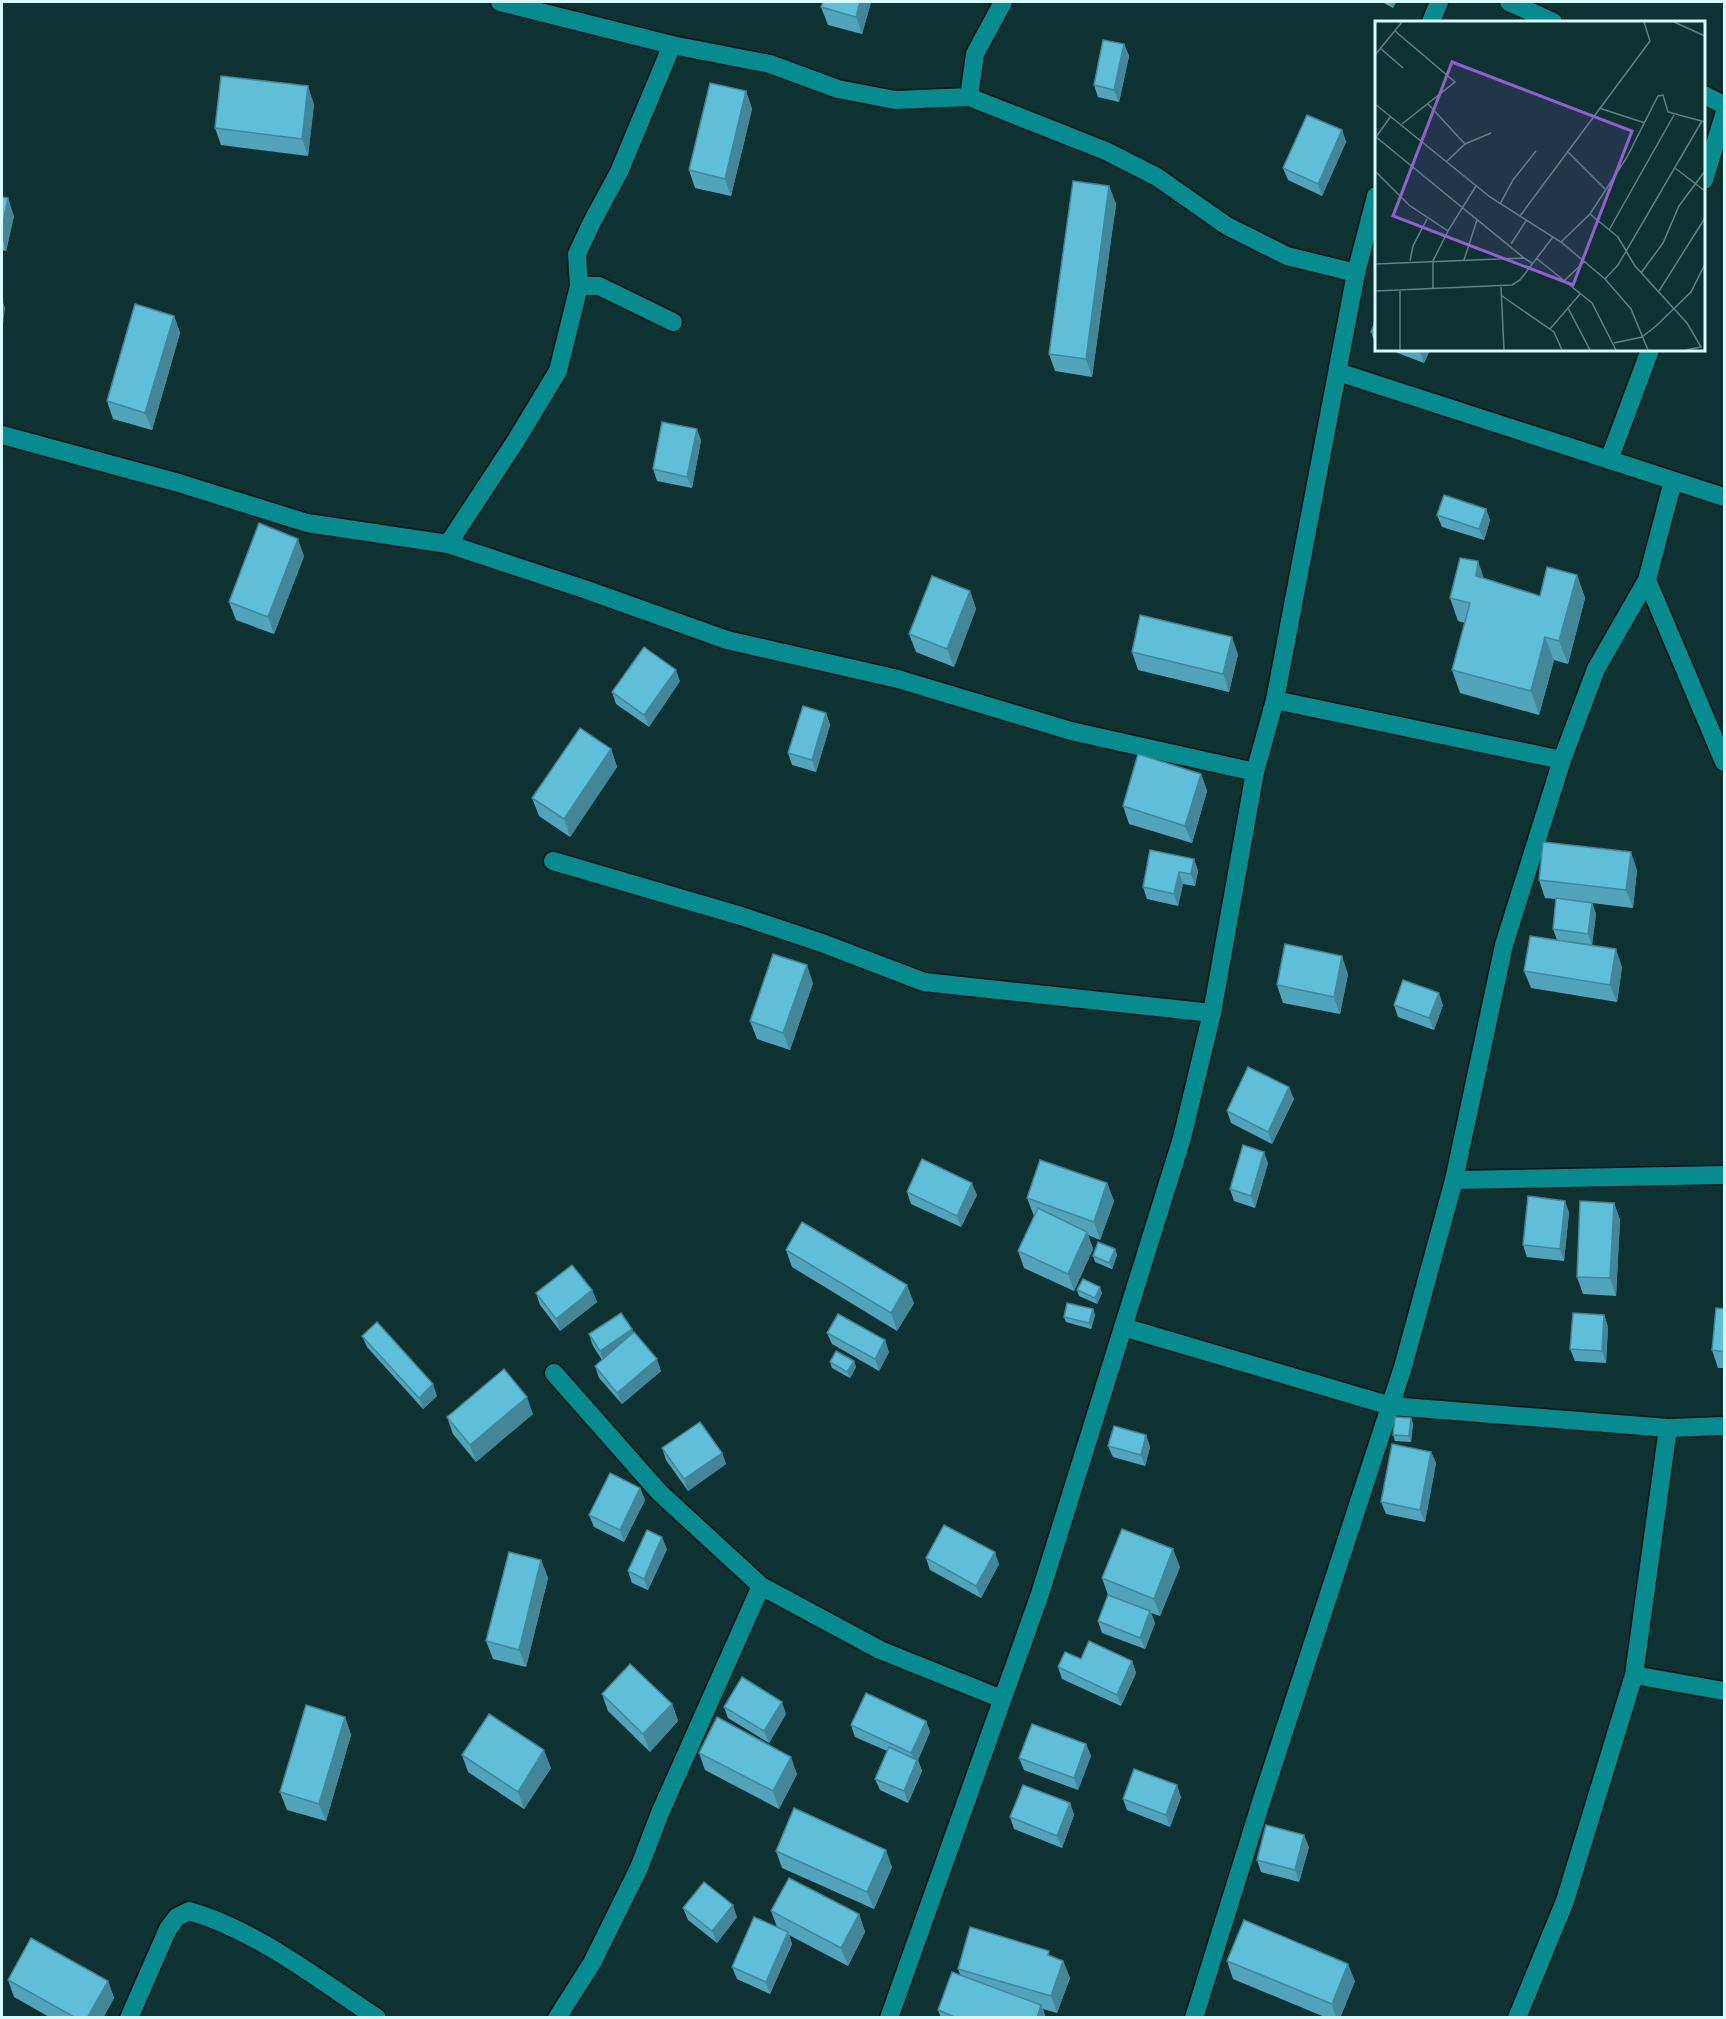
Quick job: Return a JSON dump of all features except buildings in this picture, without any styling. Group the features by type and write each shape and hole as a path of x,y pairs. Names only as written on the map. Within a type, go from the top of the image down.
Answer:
{"street":[{"path":"500,2 672,45 770,64 838,89 895,100 969,97 1106,151 1156,177 1227,226 1287,256 1356,273"},
{"path":"969,97 975,54 1003,2"},
{"path":"1431,21 1439,2"},
{"path":"1509,2 1551,21"},
{"path":"448,544 515,442 558,371 579,286 577,255 591,222 619,172 672,45"},
{"path":"1705,95 1725,105"},
{"path":"1705,177 1725,115"},
{"path":"889,2018 1040,1594 1182,1138 1212,1013 1255,772 1275,700 1356,273 1375,203"},
{"path":"579,286 599,286 673,322"},
{"path":"1609,460 1650,351"},
{"path":"1338,372 1725,497"},
{"path":"2,435 179,483 307,523 448,544 728,639 898,679 1071,731 1255,772"},
{"path":"1194,2018 1263,1796 1391,1406 1454,1180 1504,945 1562,760 1596,669 1647,580 1673,481"},
{"path":"1647,580 1725,762"},
{"path":"1275,700 1562,760"},
{"path":"553,861 741,916 822,943 924,982 1212,1013"},
{"path":"1454,1180 1725,1175"},
{"path":"1123,1327 1391,1406 1668,1428 1725,1426"},
{"path":"554,1373 659,1492 762,1586 880,1650 1002,1699"},
{"path":"1517,2018 1565,1901 1634,1676 1668,1428"},
{"path":"557,2018 592,1963 639,1868 660,1813 762,1586"},
{"path":"1634,1676 1725,1691"},
{"path":"129,2018 168,1929 177,1917 189,1911 262,1943 377,2018"}]}
